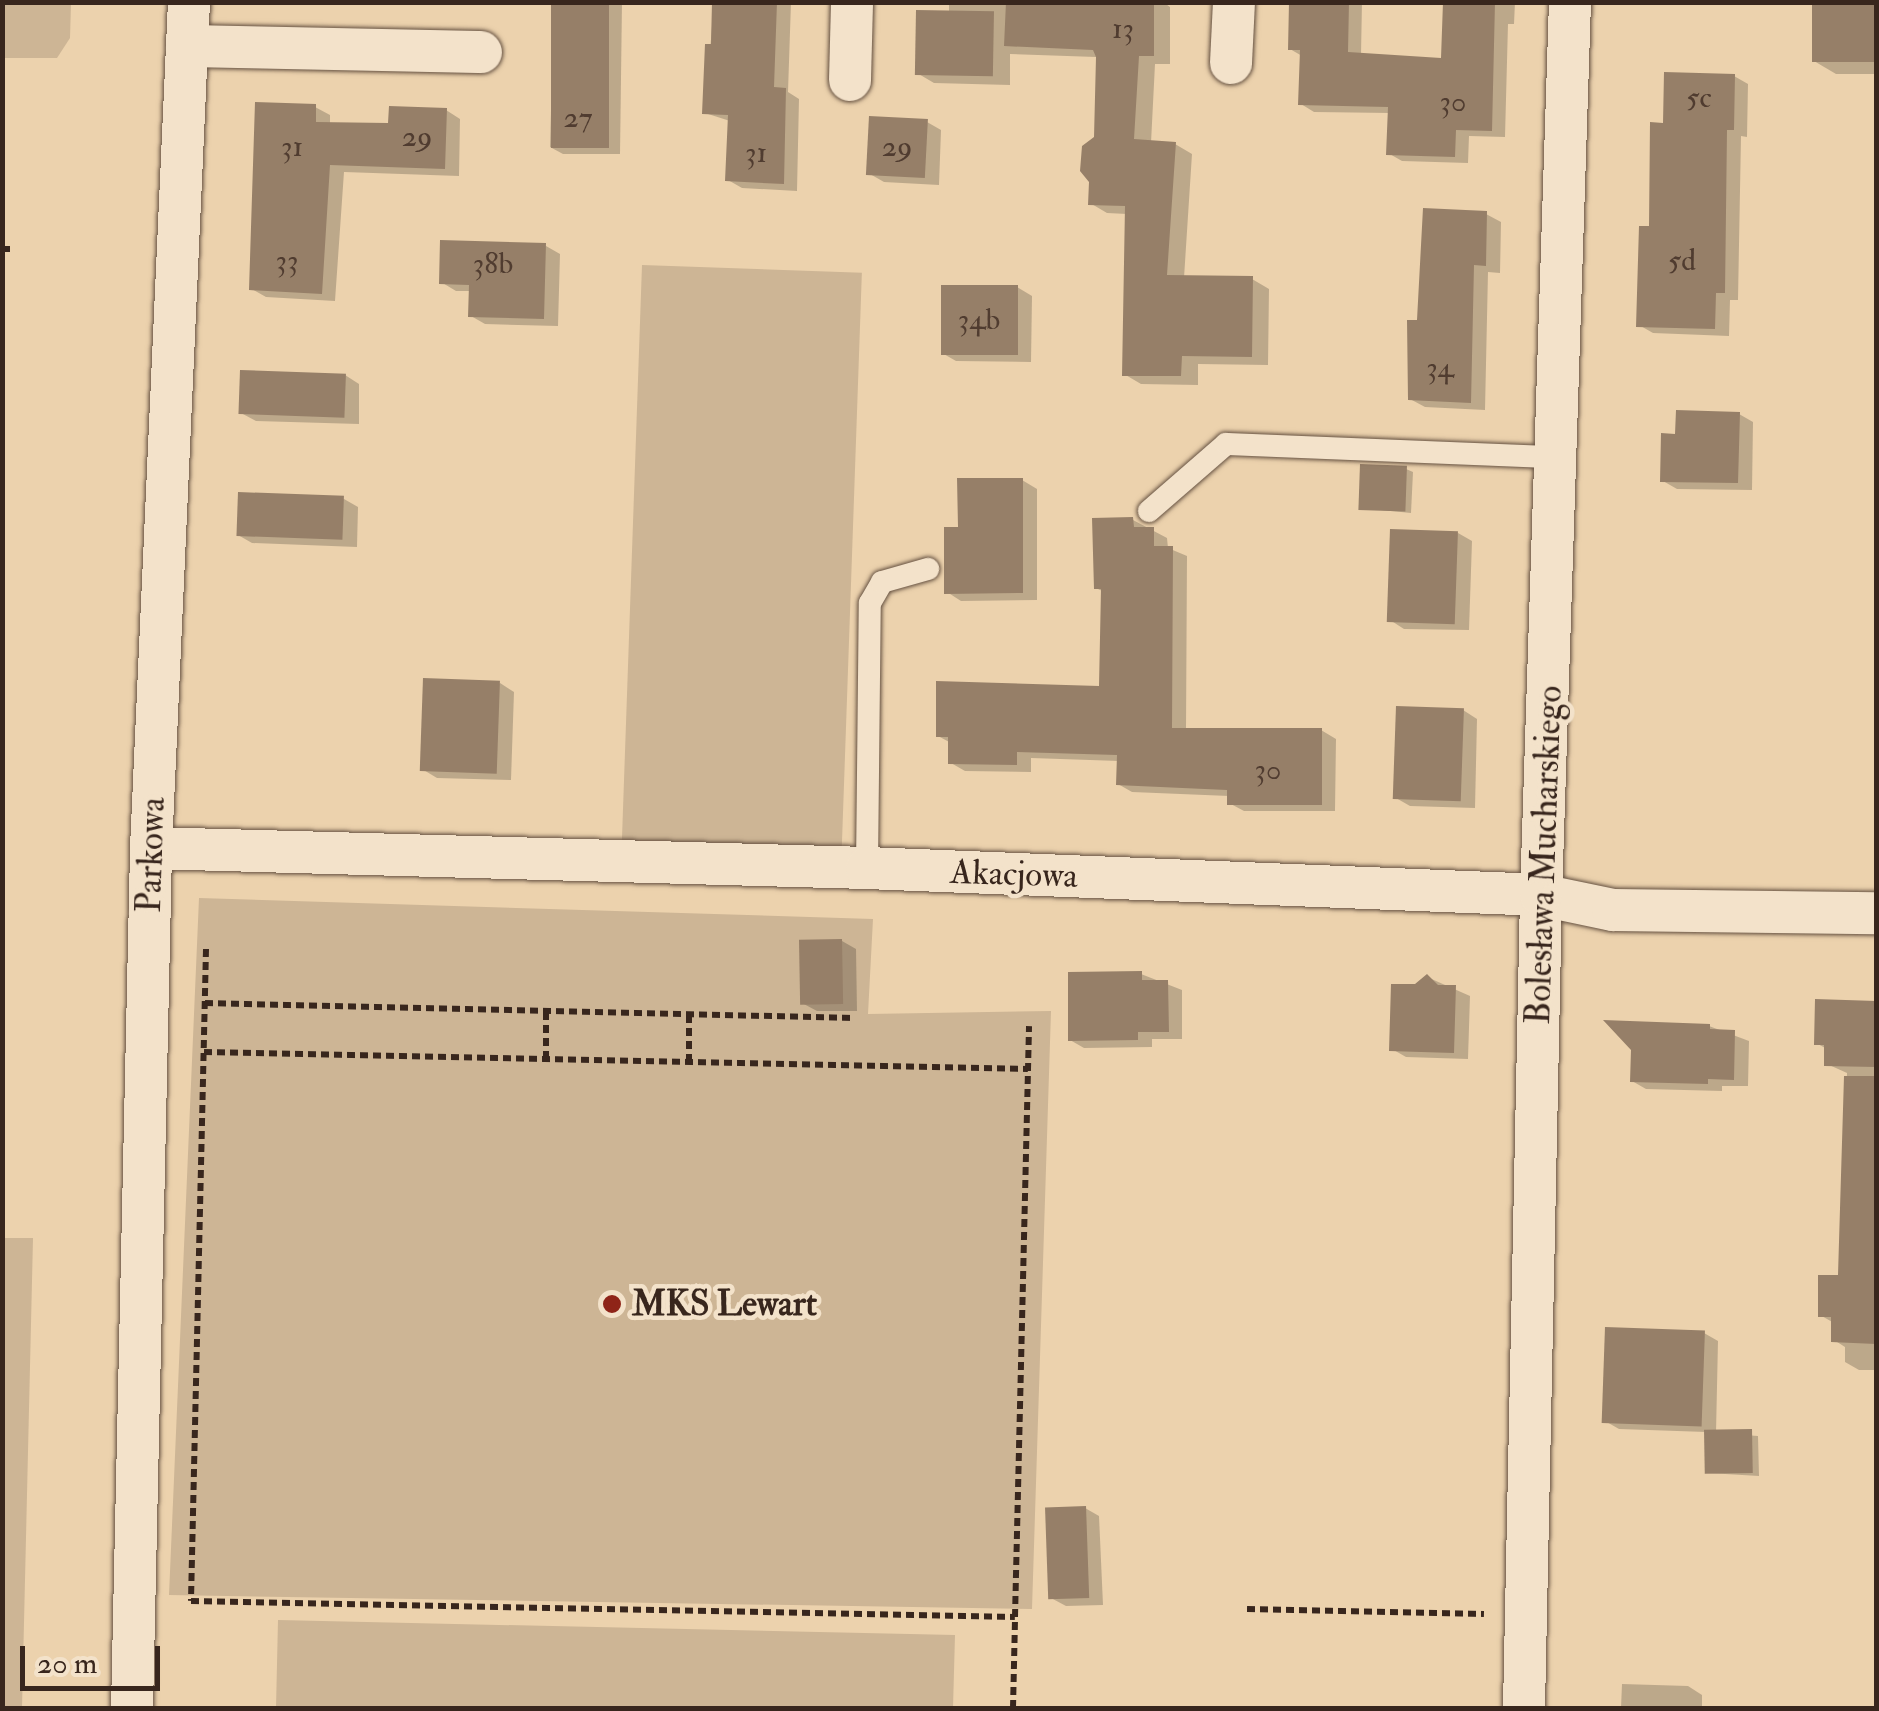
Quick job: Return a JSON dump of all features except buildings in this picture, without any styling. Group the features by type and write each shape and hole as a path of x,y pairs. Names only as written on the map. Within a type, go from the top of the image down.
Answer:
{"street":[{"name":"Parkowa","path":"132,1708 151,848 188,2"},
{"path":"850,80 852,2"},
{"path":"1231,62 1234,2"},
{"name":"Bolesława Mucharskiego","path":"1524,1708 1541,895 1570,2"},
{"path":"187,46 480,52"},
{"name":"Akacjowa","path":"151,848 868,868 1541,895 1613,910 1876,914"}],"lane":[{"path":"1149,511 1226,444 1556,457"},
{"path":"868,868 870,603 882,582 928,569"}],"path":[{"path":"2,249 14,249"},
{"path":"206,949 191,1601 1014,1617"},
{"path":"205,1003 854,1018"},
{"path":"546,1011 546,1059"},
{"path":"688,1062 689,1014"},
{"path":"1013,1708 1029,1026"},
{"path":"204,1052 1028,1069"},
{"path":"1247,1609 1525,1615"}],"shaded area":[{"path":"3,2 71,3 70,38 57,58 3,58"},
{"path":"642,265 862,273 841,871 621,864"},
{"name":"MKS Lewart","path":"199,898 873,919 868,1014 1051,1011 1032,1609 169,1595"},
{"path":"3,1238 33,1238 22,1708 2,1708"},
{"path":"278,1620 955,1635 953,1708 276,1708"}],"place":[{"name":"MKS Lewart","path":"612,1304"}]}
